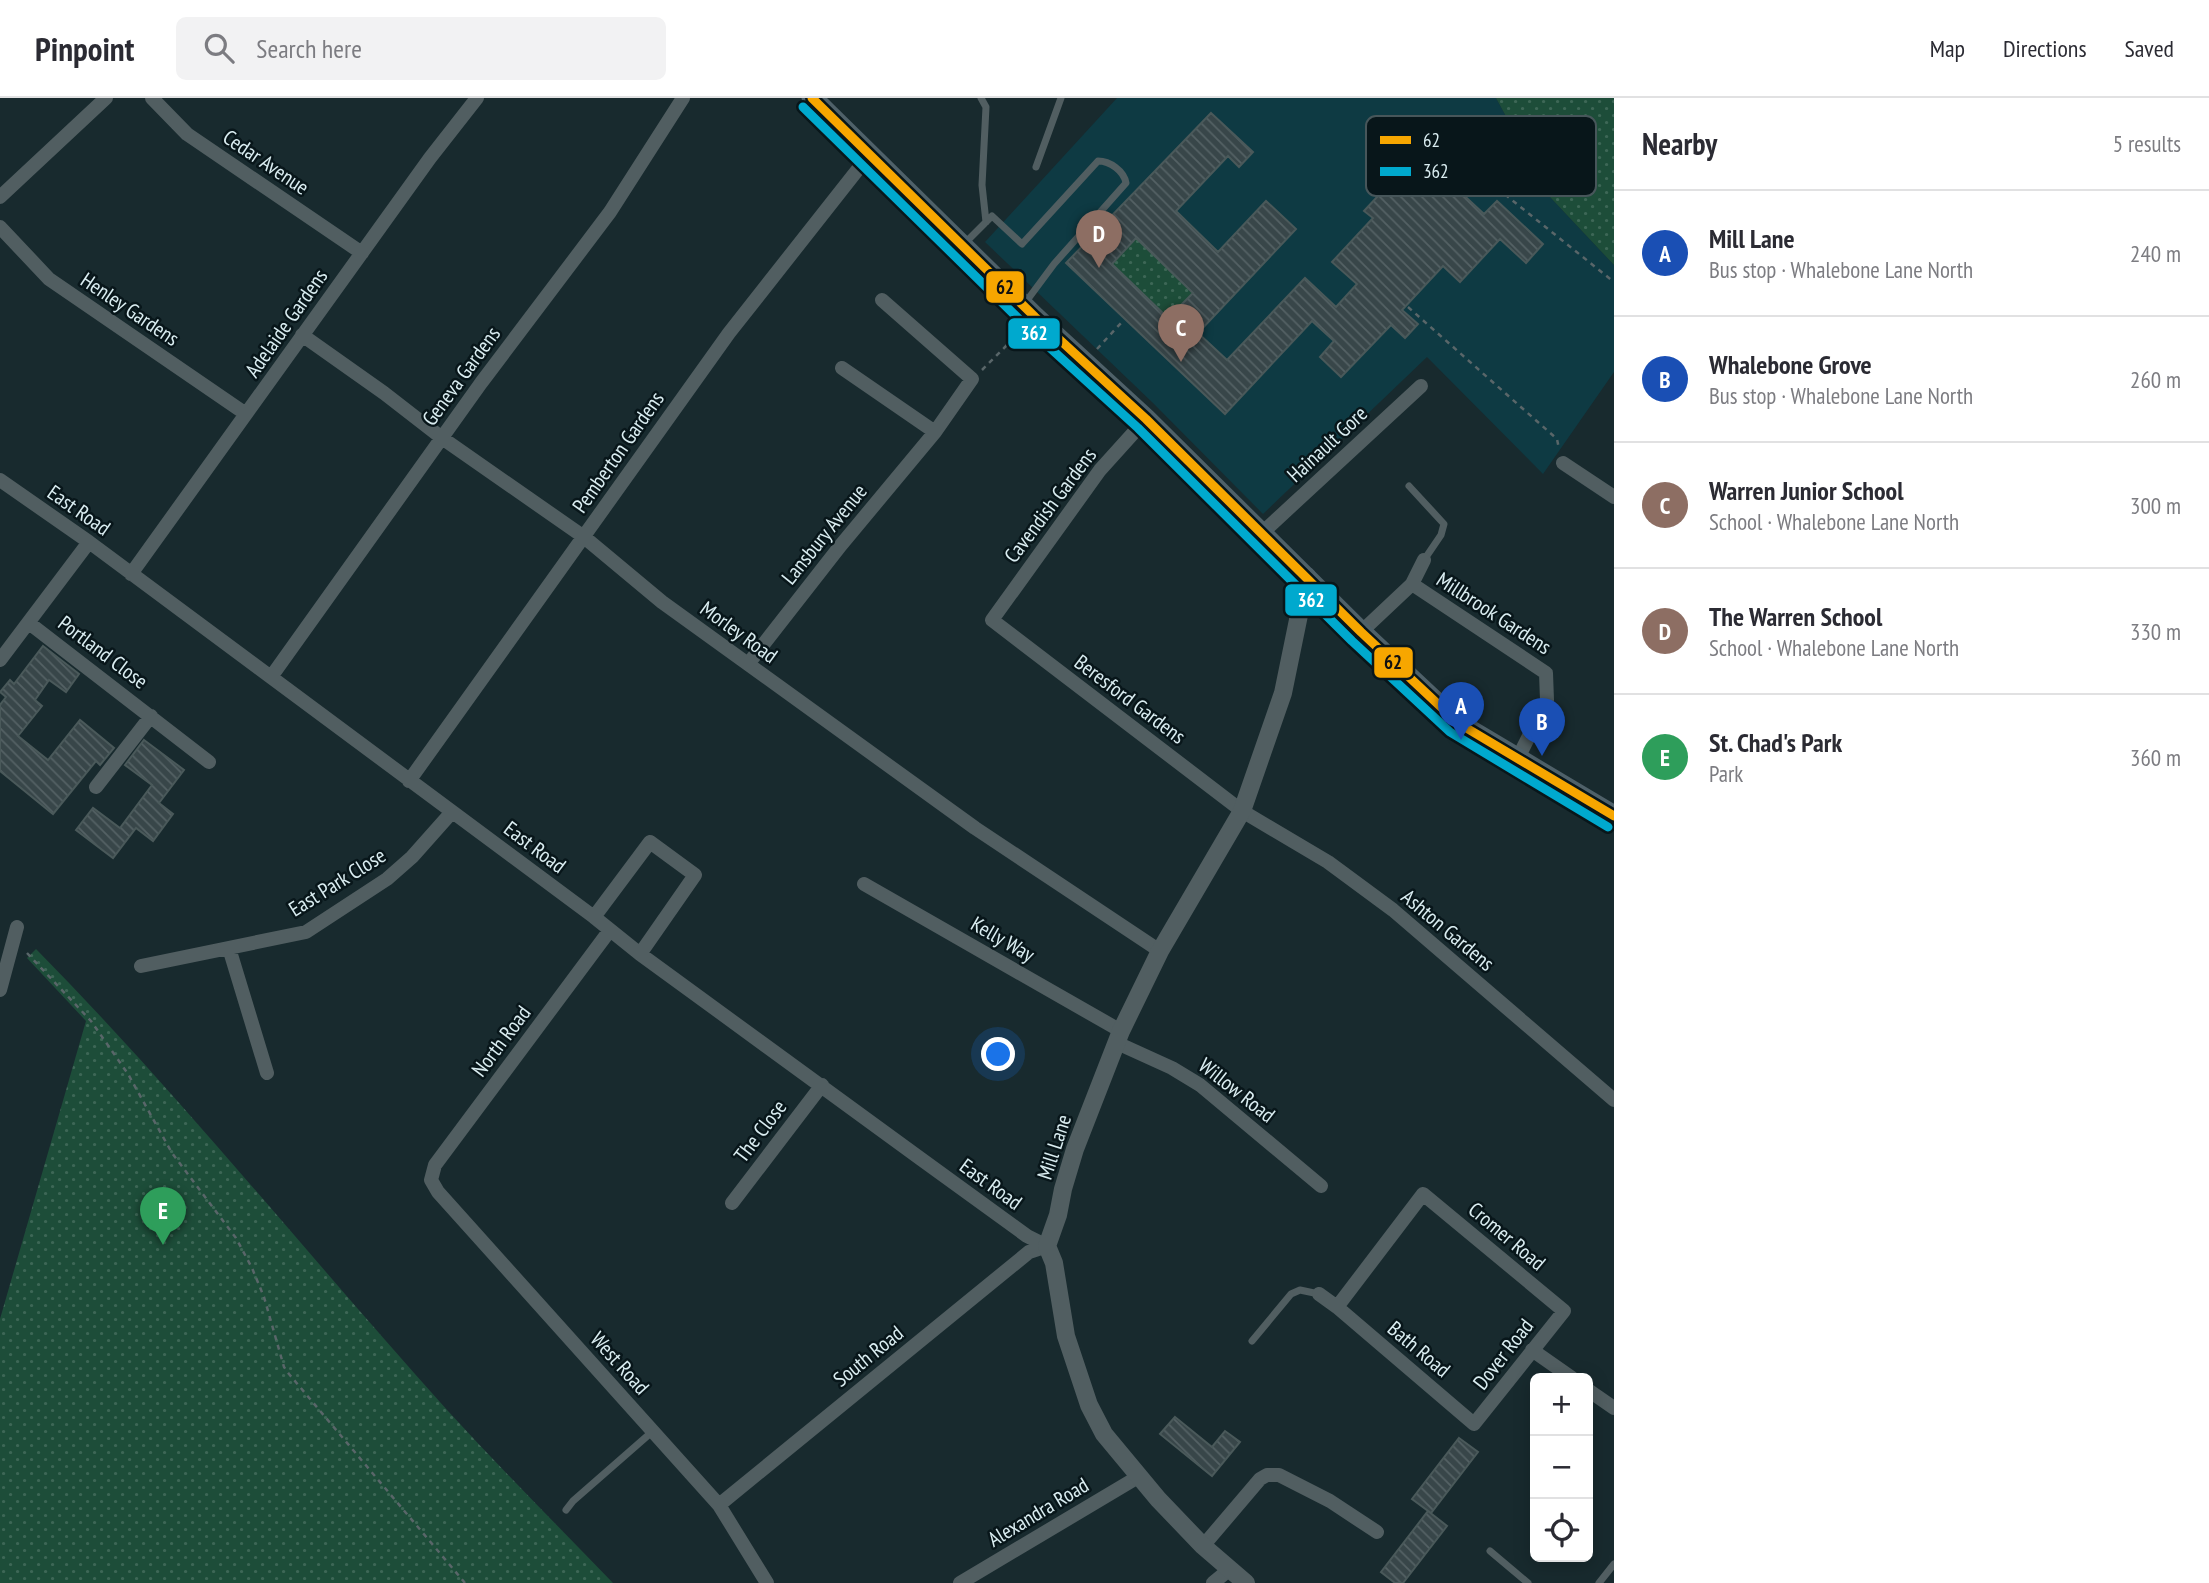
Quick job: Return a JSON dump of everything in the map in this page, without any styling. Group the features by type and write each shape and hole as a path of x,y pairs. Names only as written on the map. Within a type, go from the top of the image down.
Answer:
{"main road":[{"path":"811,98 1458,723 1614,816"}],"street":[{"path":"0,197 106,98"},
{"name":"Cedar Avenue","path":"152,98 187,134 362,253"},
{"name":"Adelaide Gardens","path":"131,573 430,158 477,98"},
{"name":"Geneva Gardens","path":"271,677 481,383 610,212 683,98"},
{"name":"Pemberton Gardens","path":"409,781 729,333 870,154"},
{"name":"Henley Gardens","path":"0,227 49,279 246,414"},
{"path":"882,300 972,379"},
{"name":"Morley Road","path":"302,335 442,438 584,537 662,602 975,828 1160,951"},
{"path":"842,368 935,432"},
{"name":"Lansbury Avenue","path":"748,664 841,545 935,432 972,379"},
{"name":"Hainault Gore","path":"1262,533 1421,386"},
{"name":"Cavendish Gardens","path":"992,620 1100,470 1146,419"},
{"path":"1563,463 1614,498"},
{"name":"East Road","path":"0,480 131,573 594,916 640,954 1027,1236 1047,1246"},
{"path":"0,660 89,542"},
{"name":"Millbrook Gardens","path":"1361,632 1412,584 1424,560"},
{"name":"Mill Lane","path":"1047,1246 1075,1149 1119,1037 1160,951 1242,811 1283,693 1307,576"},
{"name":"Millbrook Gardens","path":"1412,584 1546,673 1548,699 1518,758"},
{"name":"Beresford Gardens","path":"992,620 1242,811"},
{"name":"Portland Close","path":"29,623 209,762"},
{"name":"Portland Close","path":"96,787 151,716"},
{"name":"Ashton Gardens","path":"1242,811 1328,862 1393,910 1614,1100"},
{"name":"East Park Close","path":"141,966 306,932 387,879 412,857 452,812"},
{"path":"594,916 650,842 695,875 640,954"},
{"name":"Kelly Way","path":"864,884 1119,1037"},
{"path":"0,990 17,927"},
{"name":"North Road","path":"431,1180 435,1165 610,930"},
{"path":"229,948 267,1073"},
{"name":"Willow Road","path":"1119,1037 1200,1085 1321,1186"},
{"name":"The Close","path":"732,1203 822,1085"},
{"name":"West Road","path":"431,1180 438,1192 719,1505 767,1583"},
{"name":"Cromer Road","path":"1337,1307 1423,1194 1564,1311"},
{"path":"1047,1246 1056,1271 1066,1336 1089,1405 1104,1434 1138,1477 1203,1546 1246,1583"},
{"name":"South Road","path":"719,1505 1029,1252 1047,1246"},
{"name":"Bath Road","path":"1319,1294 1474,1424"},
{"name":"Dover Road","path":"1474,1424 1564,1311"},
{"path":"1532,1350 1565,1373"},
{"path":"1593,1393 1614,1408"},
{"path":"1203,1546 1260,1479 1267,1475 1279,1475 1330,1501 1377,1532"},
{"name":"Alexandra Road","path":"960,1583 1138,1477"},
{"path":"1213,1583 1230,1569"}],"lane":[{"path":"981,98 986,107 982,185 986,222"},
{"path":"1036,167 1062,98"},
{"path":"962,245 992,216 1023,244 1098,161 1106,161 1125,177 1126,183 1036,287 1029,311"},
{"path":"1409,486 1444,524 1441,535 1424,560"},
{"path":"1252,1341 1291,1294 1300,1290 1319,1294"},
{"path":"566,1510 653,1431"},
{"path":"1490,1551 1528,1583"},
{"path":"1599,1583 1614,1564"}],"path":[{"path":"1507,196 1614,282"},
{"path":"1408,307 1557,439 1563,463"},
{"path":"972,379 1029,311"},
{"path":"1085,363 1121,323"},
{"path":"12,943 30,956 92,1021 128,1074 172,1153 236,1238 264,1297 284,1367 465,1583"}],"shaded area":[{"path":"1117,98 1496,98 1506,116 1366,116 1366,196 1549,196 1614,265 1614,372 1543,474 1427,357 1263,514 1153,403 985,242"}],"green space":[{"path":"1496,98 1614,98 1614,265 1549,196 1596,196 1596,116 1506,116"},
{"path":"1136,238 1193,293 1168,318 1112,264"},
{"path":"36,949 194,1119 448,1411 613,1583 0,1583 0,1319 86,1021 27,958"}],"building":[{"path":"1211,113 1253,152 1239,167 1228,156 1176,211 1218,252 1266,201 1296,229 1198,333 1227,360 1305,278 1336,307 1357,284 1332,262 1373,218 1364,211 1378,196 1465,196 1484,214 1497,201 1543,244 1526,263 1500,239 1460,282 1443,266 1402,310 1418,324 1405,338 1391,325 1341,377 1320,357 1334,341 1312,321 1225,414 1066,263","holes":["1136,238 1193,293 1168,318 1112,264"]},
{"path":"43,646 79,674 66,692 49,680 35,700 42,706 18,736 48,760 80,720 114,748 100,765 96,761 53,814 0,771 0,705 6,697 0,692 10,680 14,684"},
{"path":"144,740 184,770 159,803 173,814 153,841 136,828 113,858 76,830 93,808 120,828 152,785 125,765"},
{"path":"1175,1417 1212,1447 1225,1431 1240,1442 1212,1476 1160,1434"},
{"path":"1459,1438 1478,1452 1431,1513 1412,1499"},
{"path":"1428,1511 1447,1526 1403,1583 1395,1583 1381,1572"}],"transit line":[{"name":"62","path":"812,98 1035,317 1146,419 1361,632 1458,723 1614,816"},
{"name":"362","path":"803,107 1026,326 1138,428 1352,641 1450,732 1608,827"}],"place":[{"name":"The Warren School","path":"1099,268"},
{"name":"Warren Junior School","path":"1181,362"},
{"name":"Mill Lane","path":"1461,740"},
{"name":"Whalebone Grove","path":"1542,756"},
{"name":"St. Chad's Park","path":"163,1245"}]}
